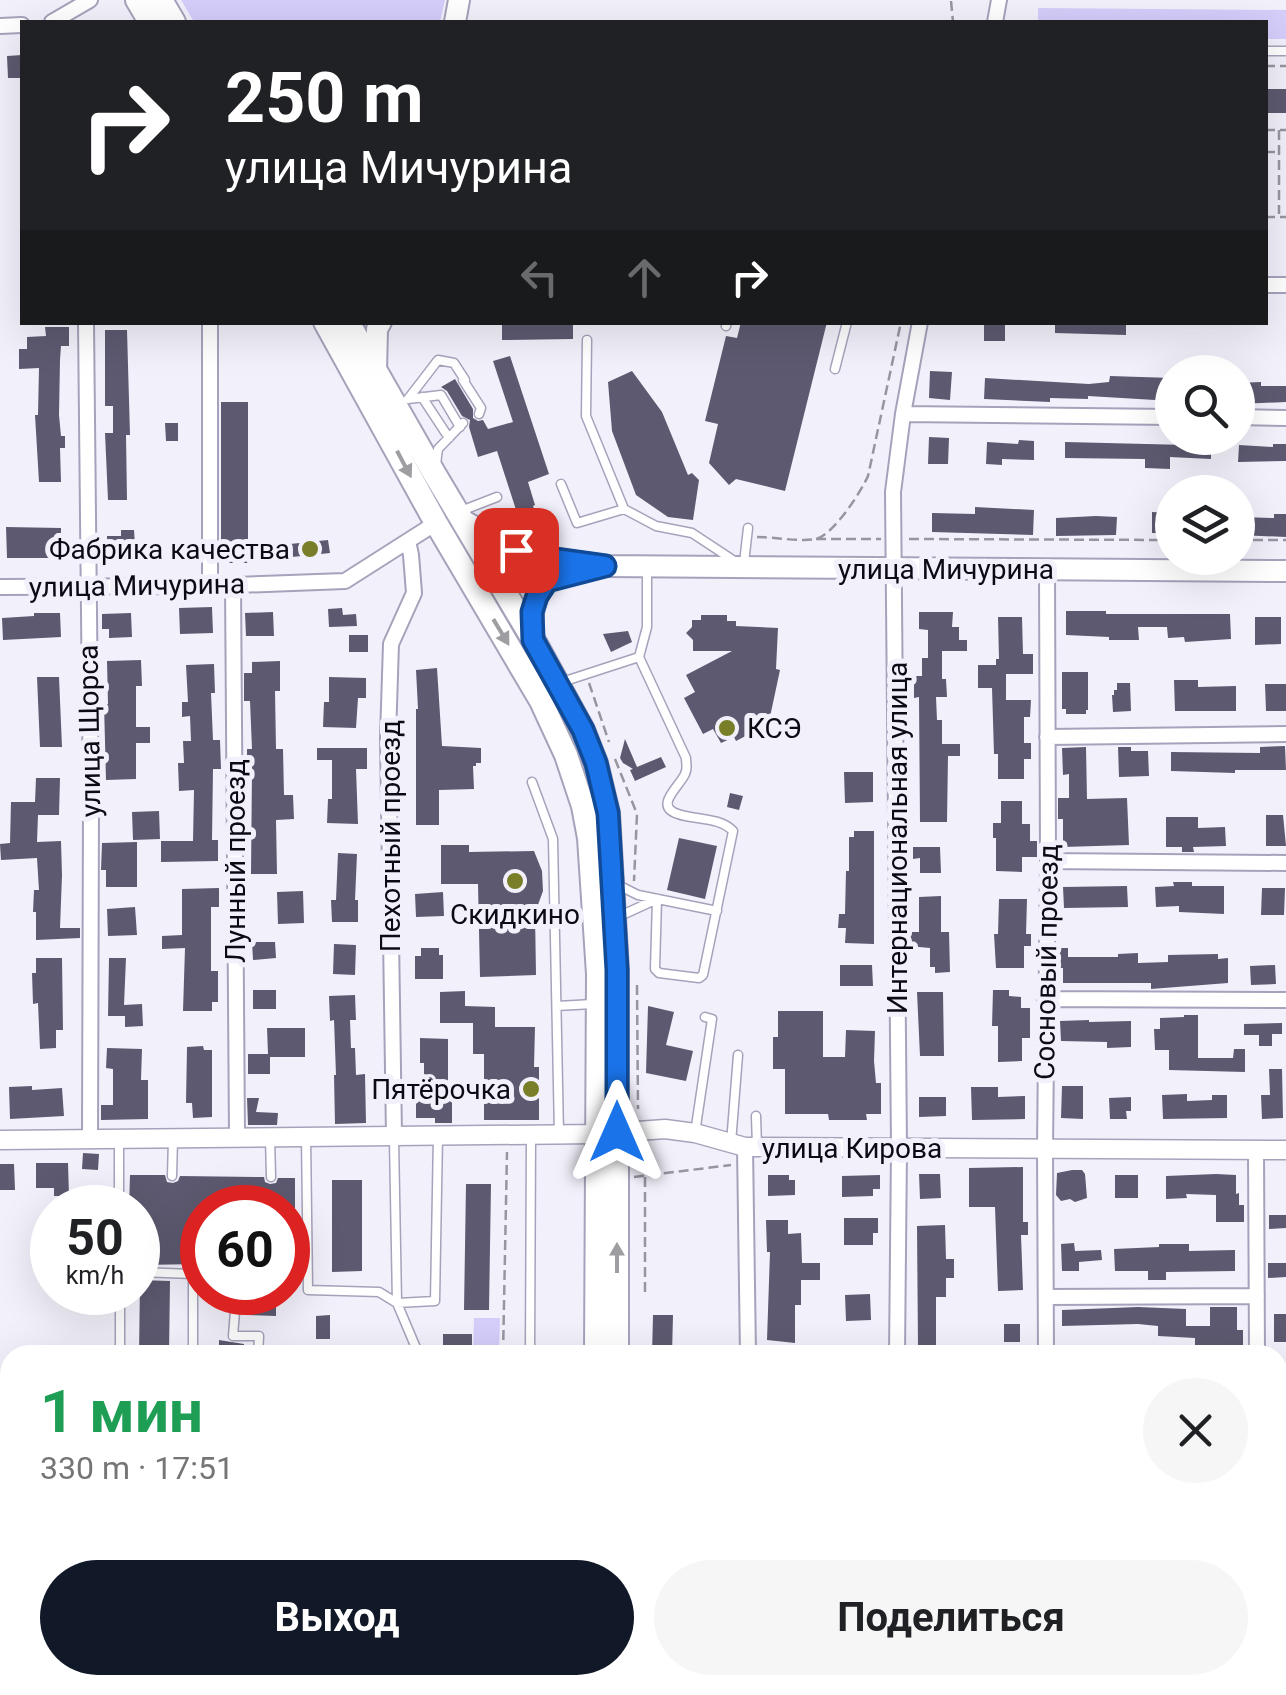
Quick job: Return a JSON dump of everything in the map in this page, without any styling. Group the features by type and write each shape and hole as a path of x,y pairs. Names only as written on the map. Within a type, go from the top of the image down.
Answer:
{"main road":[{"path":"327,325 452,518 493,574 558,684 596,763 608,813 617,970 596,1345"},
{"path":"359,326 376,371 401,399 434,473 452,518 451,548 541,701 574,776 589,838 616,1345"},
{"name":"улица Мичурина","path":"452,518 516,550 605,566 1286,571"},
{"name":"улица Мичурина","path":"451,548 493,574 516,582 547,581 605,566"},
{"path":"533,640 532,612 547,581"}],"street":[{"path":"56,20 82,7"},
{"name":"улица Щорса","path":"86,325 90,1138"},
{"path":"210,325 210,586"},
{"name":"Интернациональная улица","path":"897,1345 893,492 919,325"},
{"path":"903,414 1155,416"},
{"path":"1255,417 1286,418"},
{"name":"улица Мичурина","path":"0,587 345,581 452,518"},
{"name":"Пехотный проезд","path":"394,1136 388,737 391,644 414,593 408,541"},
{"name":"Сосновый проезд","path":"1046,1345 1047,570"},
{"name":"Лунный проезд","path":"233,585 237,1137"},
{"path":"1046,736 1286,734"},
{"path":"1048,862 1286,863"},
{"path":"1045,999 1286,1000"},
{"name":"улица Кирова","path":"0,1140 559,1134 665,1129 745,1150 1286,1150"},
{"path":"745,1150 748,1345"},
{"path":"1256,1150 1257,1345"},
{"path":"1046,1297 1257,1296"}],"lane":[{"path":"835,369 846,325"},
{"path":"587,340 586,416 624,509 656,526 692,533 744,567 748,532"},
{"path":"401,399 438,360 454,363 470,395"},
{"path":"401,399 422,398 451,408 449,438 438,449 434,473"},
{"path":"422,398 449,438"},
{"path":"560,484 577,522 624,509"},
{"path":"452,518 497,497"},
{"path":"648,566 647,627 639,657 686,758 684,776 671,791 667,804 676,814 726,824 733,831 703,976 694,979 659,973 654,965 657,899"},
{"path":"558,684 639,657"},
{"path":"532,782 553,839 559,1134"},
{"path":"612,882 628,891 717,911"},
{"path":"614,920 657,899"},
{"path":"556,1006 598,1004"},
{"path":"695,1134 712,1019 705,1017"},
{"path":"738,1056 745,1150"},
{"path":"745,1150 756,1116"},
{"path":"530,1345 532,1134"},
{"path":"306,1136 308,1290 379,1292 396,1303 436,1301 438,1135"},
{"path":"394,1136 396,1303 415,1345"},
{"path":"270,1137 270,1178"},
{"path":"119,1138 119,1185"},
{"path":"172,1176 173,1138"},
{"path":"120,1315 120,1345"},
{"path":"193,1315 193,1345"},
{"path":"235,1315 233,1336 259,1336 259,1345"}],"path":[{"path":"1268,130 1286,130"},
{"path":"1278,130 1279,214"},
{"path":"1279,144 1286,144"},
{"path":"1268,152 1279,152"},
{"path":"816,539 827,533 868,476 900,325"},
{"path":"748,532 816,539 1155,540"},
{"path":"1255,540 1286,540"},
{"path":"503,1345 507,1134"},
{"path":"645,1140 645,1295"},
{"path":"633,1177 745,1150"}],"shaded area":[{"path":"181,0 445,0 440,20 193,20"},
{"path":"1038,8 1286,10 1286,39 1268,39 1268,20 1038,20"},
{"path":"474,1318 500,1318 499,1345 473,1345"}],"building":[{"path":"20,55 20,78 8,78 7,56"},
{"path":"1268,89 1286,89 1286,113 1268,113"},
{"path":"502,325 573,325 573,339 502,340"},
{"path":"740,325 826,325 785,491 736,479 729,485 709,463 718,424 705,421 726,336 737,338"},
{"path":"984,325 1005,325 1005,341 984,341"},
{"path":"1055,325 1126,325 1126,335 1055,333"},
{"path":"45,327 69,327 69,346 61,346 60,360 59,415 61,436 65,436 65,448 60,448 61,482 39,482 35,415 39,368 19,369 19,349 27,349 27,337 46,336"},
{"path":"105,330 127,330 127,500 108,500 105,433 113,433 113,406 105,406"},
{"path":"510,356 549,474 528,482 536,514 519,519 497,451 478,457 470,420 462,416 441,387 455,379 473,409 473,418 483,420 488,429 513,422 493,361"},
{"path":"632,371 662,412 688,475 692,473 699,480 693,520 668,517 636,495 612,431 608,382"},
{"path":"930,371 952,372 950,400 929,398"},
{"path":"1110,376 1155,377 1155,400 1088,396 1050,398 1050,402 984,399 985,378 1109,382"},
{"path":"1255,382 1286,386 1286,402 1255,403"},
{"path":"221,402 248,402 248,563 221,563"},
{"path":"165,423 178,423 178,441 166,441"},
{"path":"929,437 949,438 948,464 928,464"},
{"path":"1019,440 1034,441 1034,460 1002,459 1002,465 986,464 987,442 1018,444"},
{"path":"1065,442 1155,444 1155,455 1211,455 1211,459 1170,457 1170,469 1145,468 1145,459 1065,458"},
{"path":"1286,444 1286,461 1238,462 1238,455 1255,455 1255,446"},
{"path":"975,507 1034,510 1033,535 932,532 932,513 975,514"},
{"path":"1152,512 1155,512 1155,533"},
{"path":"1274,514 1286,514 1286,537 1255,536 1255,517 1274,518"},
{"path":"1117,517 1116,535 1056,536 1056,518"},
{"path":"6,527 61,528 61,558 7,558"},
{"path":"121,530 134,530 138,556 107,557 107,536 121,536"},
{"name":"Фабрика качества","path":"328,540 330,553 292,557 290,544"},
{"path":"212,607 213,633 180,634 179,608"},
{"path":"342,608 343,615 356,614 357,626 329,627 328,609"},
{"path":"1066,611 1230,614 1231,639 1185,642 1184,637 1168,638 1167,627 1138,627 1139,640 1066,635"},
{"path":"273,612 274,636 246,636 245,613"},
{"path":"919,612 953,612 952,627 959,627 959,640 967,640 967,651 942,651 942,679 946,679 947,697 936,697 937,720 942,720 942,744 960,744 960,756 948,756 947,822 920,822 919,697 914,698 914,676 922,676 922,658 928,658 928,630 919,629"},
{"path":"60,613 61,637 3,640 2,618"},
{"path":"131,613 132,637 109,638 109,629 102,629 102,614"},
{"path":"701,615 727,615 727,621 736,621 736,626 778,628 776,669 780,670 767,731 761,728 736,741 734,737 721,743 713,729 703,734 684,698 695,692 686,675 732,651 693,651 693,640 686,633 692,620 701,620"},
{"path":"998,617 1022,617 1023,654 1033,654 1033,674 1006,674 1006,700 1031,700 1030,717 1024,717 1024,743 1031,743 1031,759 1024,759 1024,779 998,779 992,688 978,688 978,665 996,665 999,659"},
{"path":"1255,617 1281,617 1281,644 1255,645"},
{"path":"628,631 632,642 611,652 603,634"},
{"path":"349,635 368,635 368,652 349,652"},
{"path":"141,660 142,686 136,686 136,727 150,727 150,743 136,743 136,779 106,780 107,661"},
{"path":"280,661 280,691 275,691 276,749 283,749 284,795 293,795 294,819 276,820 277,874 251,874 252,767 247,767 247,749 252,749 250,701 244,701 244,673 252,673 252,662"},
{"path":"214,664 213,740 220,740 221,769 213,769 212,840 218,840 218,861 161,862 161,841 193,841 194,790 179,791 178,763 184,763 183,741 191,741 190,716 182,717 182,702 188,702 186,665"},
{"path":"437,668 442,746 481,748 481,763 473,766 474,789 439,790 439,825 416,825 416,670"},
{"path":"1062,672 1088,672 1086,714 1066,714 1066,709 1062,709"},
{"path":"37,677 59,677 62,747 40,747"},
{"path":"329,677 366,678 366,698 358,698 356,728 323,727"},
{"path":"1174,680 1198,680 1198,687 1236,686 1236,711 1175,711"},
{"path":"1117,683 1130,683 1131,711 1113,712 1112,695"},
{"path":"1265,684 1286,684 1286,711 1266,711"},
{"path":"625,739 637,767 661,757 666,767 635,781 630,770 633,769 620,758"},
{"path":"1285,746 1286,770 1171,771 1171,752 1260,753 1260,747"},
{"path":"1086,747 1087,799 1127,798 1129,845 1063,847 1058,798 1069,798 1069,774 1063,775 1062,748"},
{"path":"1118,747 1148,751 1149,776 1119,777"},
{"path":"317,748 367,748 367,769 356,769 358,824 327,823 328,799 332,799 332,760 317,760"},
{"path":"844,772 873,772 873,802 845,803"},
{"path":"36,778 60,778 59,815 38,815 37,842 61,841 60,928 80,928 80,938 36,940 33,912 34,890 39,890 37,858 1,860 0,844 10,843 11,802 35,802"},
{"path":"730,793 743,796 739,810 727,807"},
{"path":"1001,801 1022,801 1022,824 1030,824 1030,841 1037,841 1037,857 1022,857 1022,872 996,871 993,823 1001,823"},
{"path":"159,811 160,839 133,840 132,812"},
{"path":"1266,815 1283,815 1286,846 1266,846"},
{"path":"1166,817 1198,817 1198,828 1225,827 1226,846 1193,847 1194,852 1166,847"},
{"path":"854,831 874,831 874,944 845,943 846,928 838,928 839,914 845,914 849,837 854,837"},
{"path":"679,838 717,846 705,899 667,890"},
{"path":"137,842 137,887 106,887 106,870 101,870 102,843"},
{"path":"441,845 469,845 469,852 534,851 542,871 543,891 535,913 536,975 480,977 478,884 441,884"},
{"path":"913,847 940,847 941,873 920,873 920,858 913,859"},
{"path":"338,853 357,854 358,922 332,922"},
{"path":"1173,882 1224,886 1224,914 1179,912 1179,906 1156,907 1155,887 1174,886"},
{"path":"1127,886 1128,907 1064,908 1063,887"},
{"path":"219,888 219,907 211,907 211,971 218,971 218,1002 212,1002 212,1011 183,1011 185,948 162,949 162,936 182,935 182,889"},
{"path":"1262,888 1285,888 1284,915 1261,915"},
{"path":"303,891 304,923 278,924 277,892"},
{"path":"443,892 444,916 416,917 415,894"},
{"path":"941,896 941,932 949,932 950,972 935,973 935,967 930,967 930,948 908,946 908,932 919,932 919,897"},
{"path":"999,899 1027,899 1026,934 1031,934 1031,946 1024,946 1024,968 996,968 994,934 998,934"},
{"path":"135,907 137,935 108,936 107,909"},
{"path":"252,942 275,942 276,958 253,960"},
{"path":"334,944 356,945 355,975 333,974"},
{"path":"421,948 439,948 439,955 443,955 443,979 415,979 415,956 421,956"},
{"path":"1058,948 1068,948 1068,957 1138,953 1138,963 1168,962 1168,955 1218,954 1218,959 1228,958 1228,983 1151,989 1151,983 1063,983"},
{"path":"36,958 62,958 63,1030 56,1030 56,1048 40,1049 38,1003 33,1004 32,973 36,973"},
{"path":"109,958 126,958 124,1005 142,1004 143,1026 125,1027 125,1016 108,1016"},
{"path":"840,965 872,965 873,986 840,986"},
{"path":"1275,965 1276,984 1251,985 1250,966"},
{"path":"253,990 276,990 276,1009 253,1009"},
{"path":"993,990 1009,990 1009,996 1021,997 1021,1008 1030,1008 1030,1038 1022,1038 1022,1061 998,1062 998,1026 992,1026"},
{"path":"465,991 465,1006 495,1007 495,1027 535,1027 539,1120 484,1120 484,1054 473,1054 473,1023 440,1023 440,992"},
{"path":"917,992 943,992 944,1056 920,1056"},
{"path":"355,995 356,1020 350,1020 351,1048 355,1048 356,1075 365,1074 366,1123 335,1124 334,1020 330,1021 329,996"},
{"path":"648,1006 674,1012 666,1045 693,1051 686,1081 646,1073"},
{"path":"778,1011 823,1011 823,1057 845,1057 846,1030 875,1031 874,1061 876,1083 881,1083 881,1114 866,1114 867,1120 829,1120 828,1114 785,1114 785,1069 773,1069"},
{"path":"1198,1015 1198,1058 1233,1058 1234,1049 1245,1049 1245,1072 1169,1070 1169,1050 1155,1050 1154,1029 1160,1029 1160,1018"},
{"path":"1060,1021 1131,1021 1131,1047 1107,1048 1107,1042 1061,1041"},
{"path":"1282,1023 1282,1034 1272,1034 1272,1046 1259,1046 1259,1035 1244,1035 1244,1024"},
{"path":"267,1028 305,1028 305,1057 270,1057 270,1074 248,1074 248,1054 268,1054"},
{"path":"420,1038 448,1039 452,1123 416,1118 416,1092 424,1092"},
{"path":"203,1046 204,1050 212,1050 212,1117 193,1118 192,1103 186,1103 187,1047"},
{"path":"107,1048 142,1049 141,1080 148,1080 148,1119 101,1120 101,1105 113,1105 113,1069 106,1068"},
{"path":"1269,1069 1282,1069 1283,1118 1262,1119 1261,1095 1270,1095"},
{"path":"32,1086 32,1090 62,1088 64,1116 10,1119 9,1087"},
{"path":"1062,1086 1083,1086 1083,1119 1061,1118"},
{"path":"971,1087 998,1087 998,1097 1025,1096 1025,1119 972,1120"},
{"path":"1187,1094 1187,1101 1227,1095 1227,1118 1163,1119 1162,1095"},
{"path":"919,1097 946,1097 946,1116 919,1117"},
{"path":"1131,1097 1127,1119 1110,1119 1109,1098"},
{"path":"247,1098 259,1098 256,1112 278,1113 277,1125 248,1125"},
{"path":"83,1153 99,1154 98,1170 82,1169"},
{"path":"36,1163 68,1163 69,1185 36,1185"},
{"path":"0,1164 14,1164 15,1190 0,1190"},
{"path":"1023,1167 1023,1222 1028,1222 1028,1235 1021,1235 1023,1290 998,1291 995,1207 969,1207 969,1168"},
{"path":"1072,1170 1085,1174 1087,1198 1061,1201 1056,1195 1057,1173"},
{"path":"919,1174 940,1174 941,1198 920,1199"},
{"path":"130,1175 165,1175 167,1182 173,1183 180,1176 264,1177 270,1184 278,1178 295,1178 295,1185 180,1185 180,1264 160,1265 160,1185 130,1185"},
{"path":"768,1175 789,1175 789,1180 795,1180 795,1195 768,1196"},
{"path":"880,1175 880,1189 873,1189 873,1196 842,1197 842,1176"},
{"path":"1115,1175 1138,1175 1138,1198 1115,1198"},
{"path":"1236,1175 1236,1194 1239,1193 1239,1205 1244,1205 1244,1222 1216,1222 1216,1195 1186,1194 1187,1198 1166,1199 1166,1176"},
{"path":"332,1180 362,1180 362,1271 332,1272"},
{"path":"466,1184 491,1184 489,1310 464,1310"},
{"path":"1269,1215 1286,1215 1286,1228 1269,1229"},
{"path":"844,1218 878,1218 873,1245 844,1245"},
{"path":"766,1220 788,1220 788,1234 801,1233 802,1263 820,1263 820,1280 801,1280 801,1305 795,1305 795,1343 767,1340 770,1252"},
{"path":"945,1225 946,1259 954,1259 954,1278 946,1278 946,1297 936,1297 936,1345 918,1345 917,1226"},
{"path":"1074,1243 1075,1251 1101,1250 1102,1260 1079,1262 1079,1271 1062,1271 1061,1244"},
{"path":"1189,1244 1189,1251 1235,1250 1235,1271 1166,1272 1166,1280 1148,1280 1148,1271 1115,1271 1114,1249"},
{"path":"1268,1263 1286,1263 1286,1277 1268,1278"},
{"path":"160,1281 170,1281 169,1345 139,1345 140,1315 160,1315"},
{"path":"870,1294 871,1320 846,1321 845,1295"},
{"path":"1210,1307 1237,1307 1237,1330 1243,1330 1243,1345 1195,1345 1195,1338 1158,1336 1158,1326 1062,1326 1062,1310 1186,1309 1186,1326 1210,1326"},
{"path":"1274,1314 1286,1314 1286,1342 1274,1342"},
{"path":"330,1315 330,1339 316,1339 316,1316"},
{"path":"653,1315 673,1315 672,1345 652,1345"},
{"path":"1004,1324 1020,1324 1020,1342 1004,1342"},
{"path":"443,1334 472,1334 472,1345 443,1345"},
{"path":"219,1340 244,1344 244,1345 219,1345"}],"place":[{"name":"Фабрика качества","path":"310,549"},
{"name":"КСЭ","path":"727,728"},
{"name":"Скидкино","path":"515,881"},
{"name":"Пятёрочка","path":"531,1089"}],"route":[{"path":"516,550 605,566 547,581 532,612 533,640 583,730 608,813 617,970 617,1132"}]}
